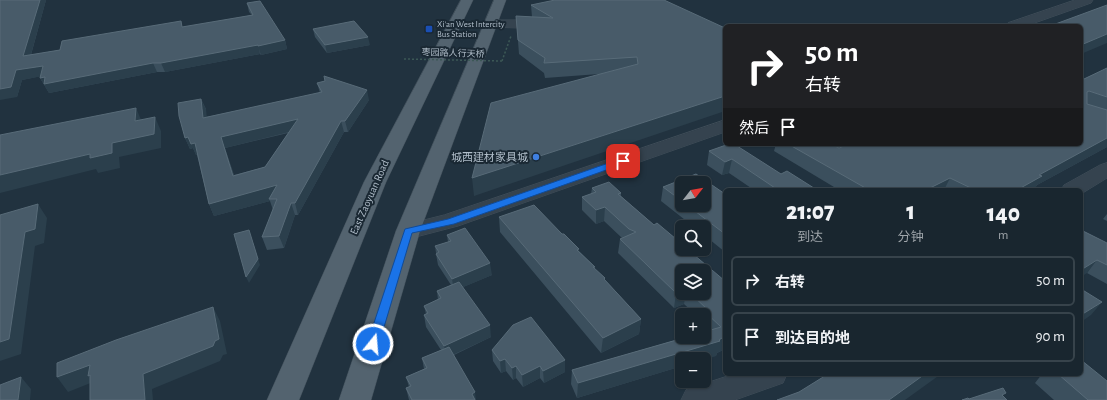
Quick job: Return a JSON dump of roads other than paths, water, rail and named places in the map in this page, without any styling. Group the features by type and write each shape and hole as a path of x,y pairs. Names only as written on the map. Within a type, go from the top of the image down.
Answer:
{"main road":[{"name":"East Zaoyuan Road","path":"283,400 374,182 467,0"},
{"path":"355,400 408,231 489,24 500,0"}],"street":[{"path":"1019,24 1087,0"},
{"path":"489,24 518,24"},
{"path":"408,231 450,221 723,127"},
{"path":"1075,188 1107,169"},
{"path":"697,400 766,376"}],"place":[{"name":"Xi'an West Intercity Bus Station","path":"429,29"},
{"name":"城西建材家具城","path":"536,157"}]}
